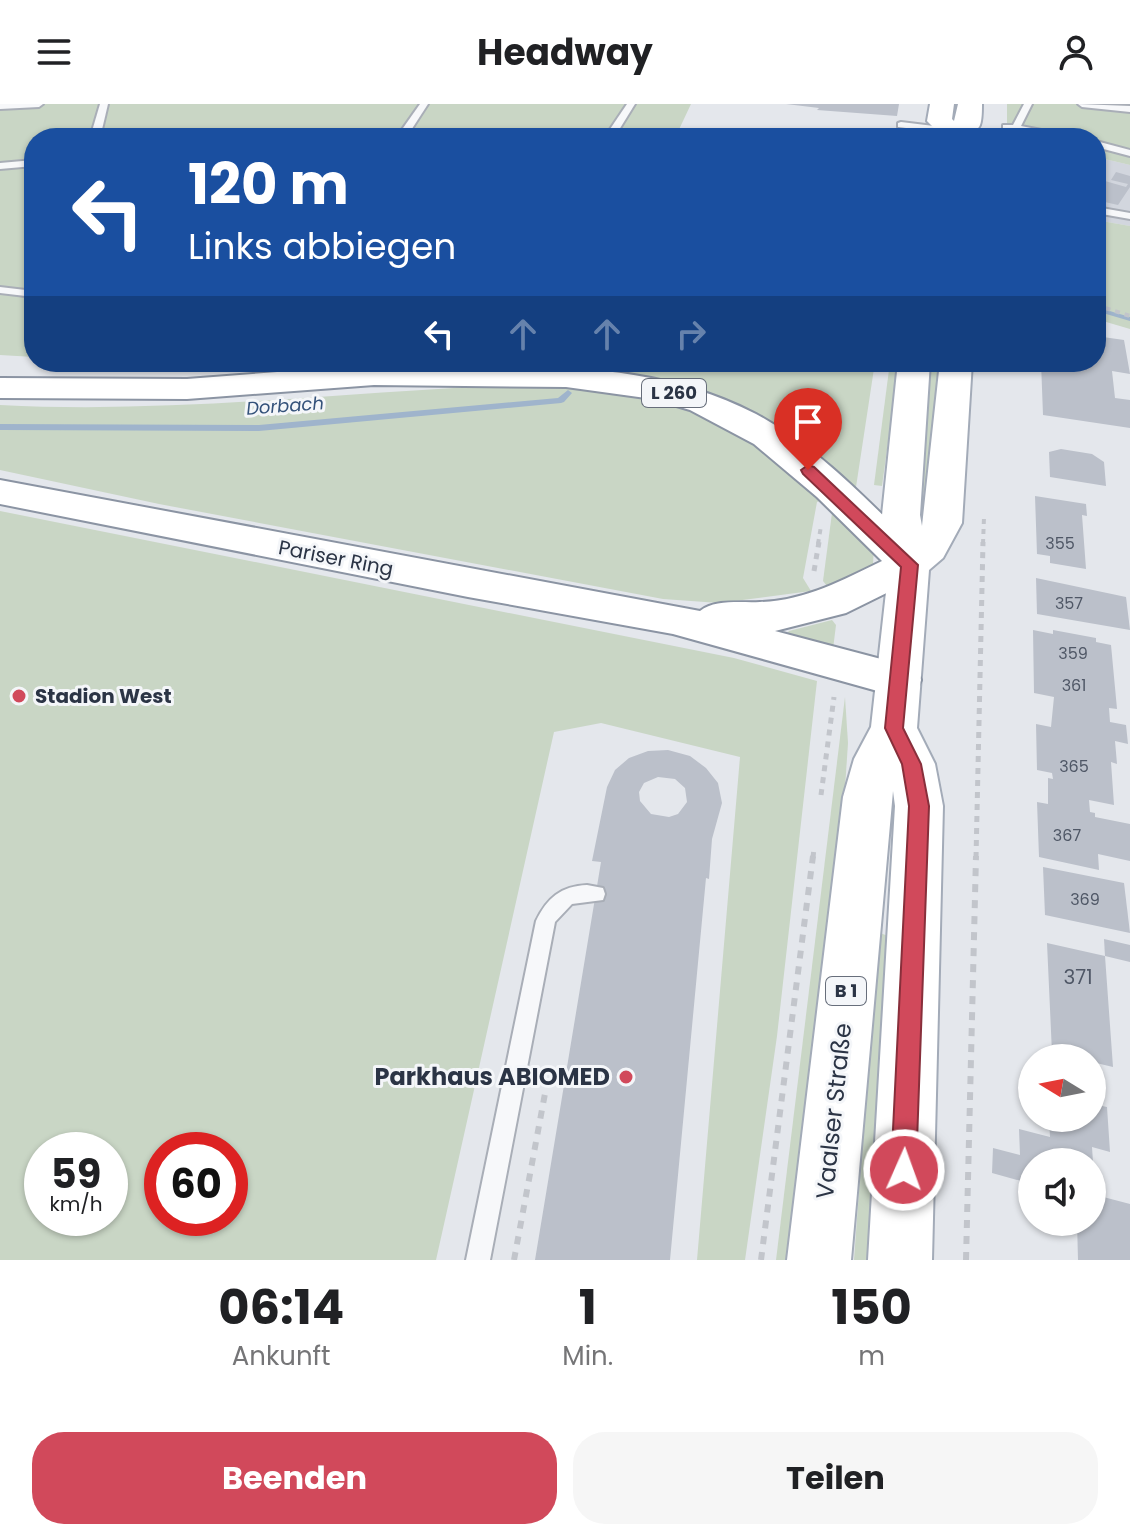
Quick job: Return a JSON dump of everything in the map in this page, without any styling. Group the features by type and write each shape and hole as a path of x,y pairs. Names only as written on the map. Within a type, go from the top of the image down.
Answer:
{"main road":[{"path":"942,104 939,121 945,128"},
{"path":"962,128 968,125 970,104"},
{"name":"L 260","path":"0,388 187,389 420,372"},
{"name":"Vaalser Straße","path":"819,1260 867,797 896,704 909,565 901,515 913,372"},
{"path":"673,619 735,619 807,610 831,603 909,565 929,548 943,523 955,372"},
{"name":"L 260","path":"379,376 560,376 619,382 675,393 745,423 791,454 909,565"},
{"name":"Pariser Ring","path":"0,492 453,580 673,619"},
{"path":"673,619 896,704 912,764 919,806 900,1260"}],"lane":[{"path":"0,106 39,104"},
{"path":"98,128 104,104"},
{"path":"408,128 424,104"},
{"path":"615,128 631,104"},
{"path":"993,125 1016,128 1028,104"},
{"path":"1082,104 1130,109"},
{"path":"901,125 917,128"},
{"path":"1106,147 1130,153"},
{"path":"0,166 24,164"},
{"path":"1106,212 1130,216"},
{"path":"0,290 24,292"},
{"path":"478,1260 546,921 553,904 566,896 582,892 596,894"}],"path":[{"path":"1106,308 1130,316"},
{"path":"966,1260 985,510"},
{"path":"813,579 822,519"},
{"path":"821,798 835,689"},
{"path":"761,1260 815,845"},
{"path":"514,1260 533,1158"}],"shaded area":[{"path":"1106,159 1130,165 1130,226 1106,222"}],"green space":[{"path":"0,104 691,104 680,128 24,128 24,356 0,355"},
{"path":"1007,104 1130,104 1130,165 1106,159 1106,128 1007,128"},
{"path":"1106,222 1130,226 1130,329 1106,322"},
{"path":"609,372 873,372 856,487 851,492 728,402 658,378"},
{"path":"889,372 898,372 882,486 874,485"},
{"path":"928,372 941,372 929,494 917,491"},
{"path":"569,383 672,399 748,433 826,498 817,502 803,578 811,591 719,603 663,599 159,504 0,470 0,405 142,406"},
{"path":"0,511 734,658 817,681 777,1036 745,1260 697,1260 740,757 601,723 554,732 436,1260 0,1260"},
{"path":"838,511 874,546 873,564 827,586 823,581 832,513"},
{"path":"832,620 836,625 833,649 786,635 789,631"},
{"path":"845,697 848,743 845,788 789,1260 776,1260"},
{"path":"880,933 891,937 870,1260 854,1260 875,970"}],"building":[{"path":"786,104 899,104 897,116 817,110 819,108"},
{"path":"1116,172 1130,176 1130,187 1118,205 1106,202 1106,181 1126,187 1128,184 1111,180"},
{"path":"1106,337 1124,340 1130,374 1112,371 1115,398 1130,400 1130,428 1043,415 1041,372 1106,372"},
{"path":"1061,449 1092,454 1104,462 1106,486 1050,477 1049,452"},
{"path":"1035,496 1086,504 1087,516 1082,515 1086,569 1050,563 1050,556 1037,554"},
{"path":"1036,578 1126,597 1130,630 1037,614"},
{"path":"1033,630 1053,634 1053,630 1096,638 1096,642 1111,645 1117,709 1109,708 1110,722 1126,725 1128,744 1115,741 1117,764 1111,762 1114,805 1089,800 1090,812 1095,813 1095,817 1130,824 1130,861 1098,854 1099,870 1039,857 1037,802 1048,804 1048,778 1053,779 1052,773 1037,770 1036,724 1051,727 1054,697 1034,693"},
{"name":"Parkhaus ABIOMED","path":"668,750 690,756 706,768 718,783 722,803 712,839 709,879 706,878 670,1260 535,1260 601,862 592,861 607,787 615,770 629,758 648,751","holes":["658,777 675,779 685,788 687,802 678,814 669,817 651,814 640,801 639,792 644,783"]},
{"path":"1043,867 1124,883 1130,933 1045,915"},
{"path":"1104,939 1130,945 1130,962 1105,956"},
{"path":"1047,943 1105,956 1113,1067 1106,1065 1106,1044 1052,1044"},
{"path":"1107,1107 1110,1152 1106,1148 1092,1147 1020,1148 1019,1132 1050,1137 1050,1132 1106,1132"},
{"path":"993,1148 1018,1154 1018,1180 992,1173"},
{"path":"1106,1198 1130,1204 1130,1260 1078,1260 1077,1236 1106,1236"}],"waterway":[{"name":"Dorbach","path":"1106,312 1130,319"},
{"name":"Dorbach","path":"0,427 259,428 561,400 568,393"}],"place":[{"name":"Stadion West","path":"19,696"},
{"name":"Parkhaus ABIOMED","path":"626,1077"}],"route":[{"path":"808,470 909,565 894,728 912,764 919,806 904,1170"}]}
